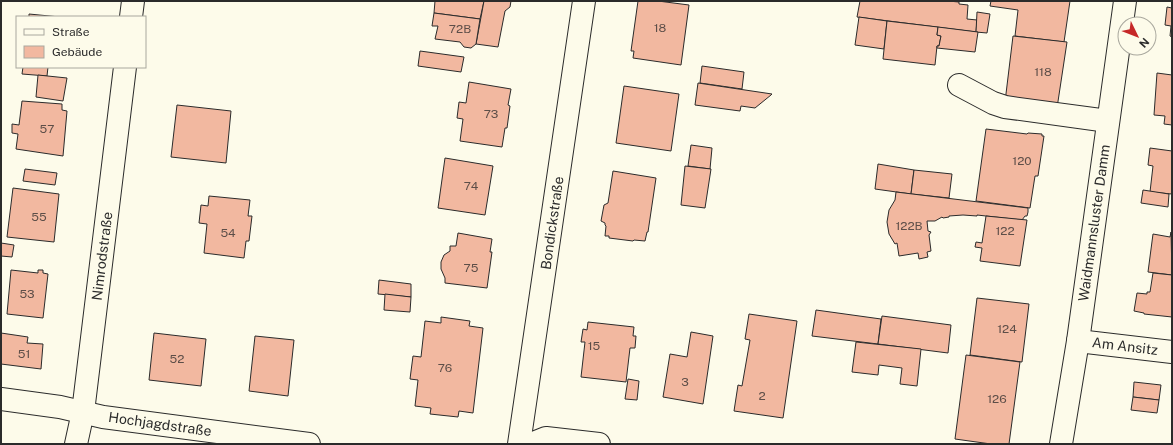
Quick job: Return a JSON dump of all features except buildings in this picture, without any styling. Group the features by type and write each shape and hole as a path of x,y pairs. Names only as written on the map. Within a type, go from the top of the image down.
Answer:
{"street":[{"path":"131,16 133,1"},
{"name":"Bondickstraße","path":"519,444 584,1"},
{"name":"Waidmannsluster Damm","path":"1061,444 1078,341 1125,1"},
{"name":"Nimrodstraße","path":"76,444 83,412 125,68"},
{"path":"959,85 1005,107 1108,121"},
{"name":"Am Ansitz","path":"1078,341 1172,352"},
{"name":"Hochjagdstraße","path":"1,399 60,407 103,417 309,444"},
{"path":"531,444 546,438 599,444"}]}
